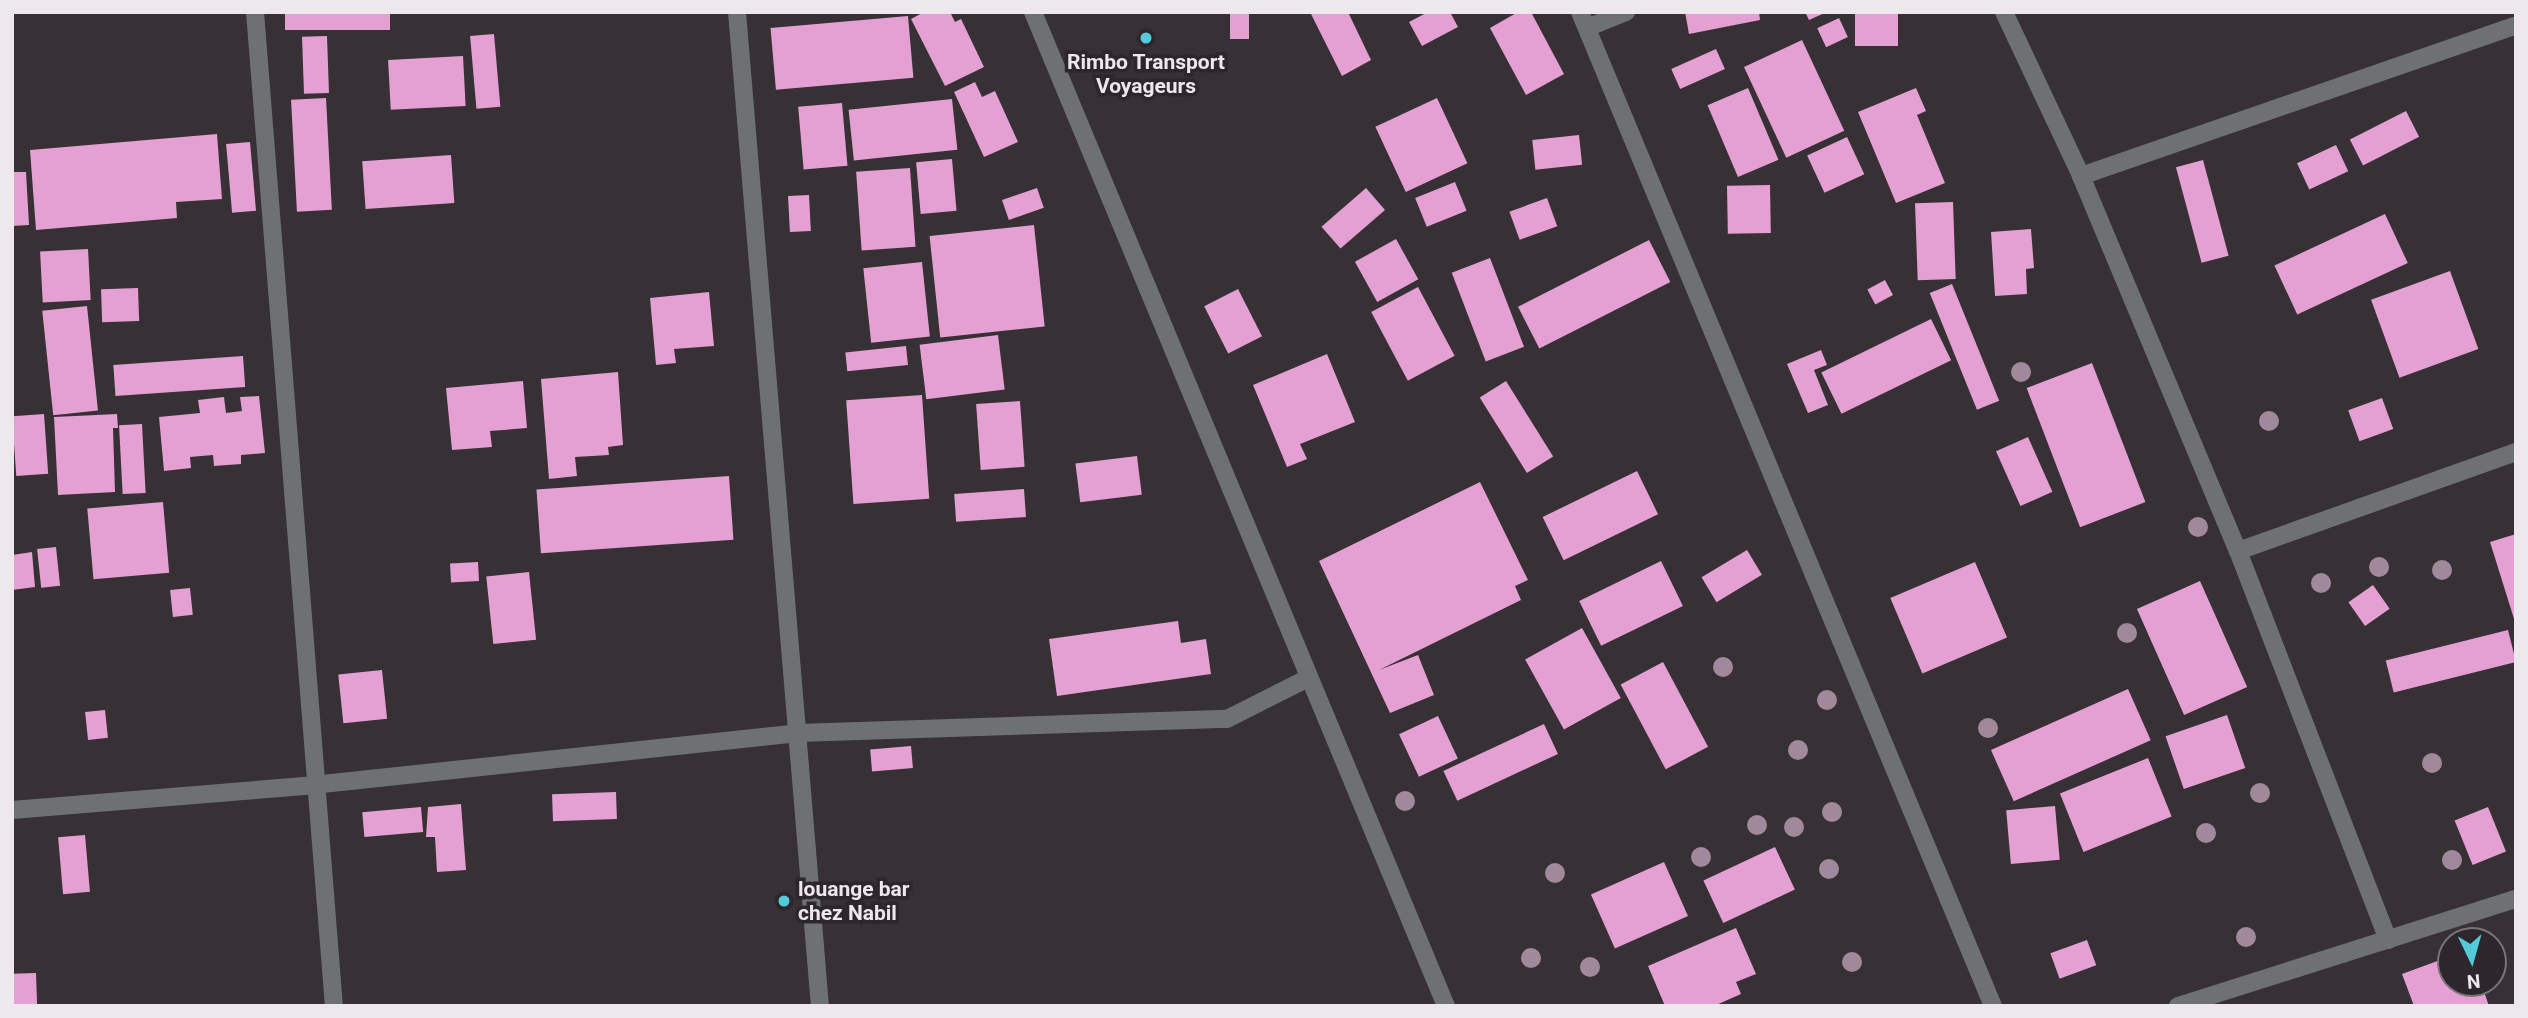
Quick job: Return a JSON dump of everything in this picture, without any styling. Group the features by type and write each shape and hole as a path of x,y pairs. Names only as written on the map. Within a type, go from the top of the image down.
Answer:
{"street":[{"path":"255,12 313,785 334,1006"},
{"path":"737,12 820,1006"},
{"path":"1033,12 1446,1006"},
{"path":"1626,12 1584,20 1993,1006"},
{"path":"2004,12 2081,176 2238,551 2388,940"},
{"path":"2081,176 2516,25"},
{"path":"2238,551 2516,452"},
{"path":"12,810 313,785 798,733 1227,719 1308,678"},
{"path":"2178,1006 2516,899"}],"building":[{"path":"285,12 390,12 390,30 285,30"},
{"path":"924,12 950,12 955,22 961,19 984,67 945,86 911,19"},
{"path":"1230,12 1249,12 1249,39 1230,39"},
{"path":"1310,12 1348,12 1371,60 1342,76"},
{"path":"1428,12 1450,12 1458,27 1422,46 1409,22"},
{"path":"1518,12 1531,12 1564,74 1526,95 1490,28"},
{"path":"1685,12 1759,12 1760,20 1689,34"},
{"path":"1805,12 1827,12 1809,20"},
{"path":"1855,12 1898,12 1898,46 1855,46"},
{"path":"908,16 913,78 776,90 771,28"},
{"path":"1839,18 1848,37 1826,47 1817,28"},
{"path":"494,34 500,107 476,109 470,36"},
{"path":"327,36 329,93 304,94 302,37"},
{"path":"1802,40 1844,131 1786,158 1744,67"},
{"path":"1716,49 1725,69 1680,89 1671,69"},
{"path":"463,56 466,106 391,110 388,60"},
{"path":"975,82 982,97 995,91 1018,142 984,157 954,92"},
{"path":"1748,88 1778,160 1738,177 1707,105"},
{"path":"1916,88 1926,111 1917,115 1945,183 1896,203 1858,112"},
{"path":"326,98 332,210 297,212 291,100"},
{"path":"1437,98 1467,163 1406,192 1375,127"},
{"path":"952,99 957,150 854,161 849,110"},
{"path":"842,103 847,166 804,170 798,107"},
{"path":"2406,111 2419,137 2363,165 2350,140"},
{"path":"217,134 222,199 176,202 177,218 36,230 30,150"},
{"path":"1579,135 1582,165 1535,170 1532,140"},
{"path":"1847,137 1864,174 1824,193 1807,156"},
{"path":"250,142 256,211 232,213 226,144"},
{"path":"2336,145 2348,171 2309,189 2297,163"},
{"path":"451,155 454,203 366,209 362,161"},
{"path":"952,159 957,211 921,214 916,162"},
{"path":"2203,160 2229,256 2202,263 2176,167"},
{"path":"910,168 916,247 862,251 856,172"},
{"path":"12,172 26,172 29,225 12,226"},
{"path":"1455,182 1467,211 1427,227 1415,198"},
{"path":"1770,185 1771,233 1728,234 1727,186"},
{"path":"1037,188 1044,208 1009,220 1002,200"},
{"path":"1366,188 1385,210 1340,249 1321,227"},
{"path":"809,195 811,231 790,232 788,196"},
{"path":"1547,198 1557,226 1520,240 1509,212"},
{"path":"1953,202 1956,279 1918,280 1915,203"},
{"path":"2385,214 2408,263 2297,315 2274,266"},
{"path":"1034,225 1045,326 940,337 930,236"},
{"path":"2031,229 2034,268 2026,269 2027,294 1995,296 1991,232"},
{"path":"1396,239 1418,279 1377,302 1355,262"},
{"path":"1649,240 1670,282 1539,349 1518,307"},
{"path":"88,249 91,300 43,302 40,252"},
{"path":"1490,258 1524,347 1486,361 1452,273"},
{"path":"922,262 930,337 871,343 863,268"},
{"path":"2450,271 2478,349 2399,378 2371,300"},
{"path":"1885,280 1893,295 1875,304 1867,289"},
{"path":"1952,284 1999,401 1977,410 1930,293"},
{"path":"1418,287 1455,356 1408,381 1371,312"},
{"path":"138,288 139,321 102,322 101,289"},
{"path":"1238,289 1262,336 1228,353 1204,306"},
{"path":"709,292 714,346 674,349 676,363 656,365 650,298"},
{"path":"87,306 98,410 53,415 42,311"},
{"path":"1931,319 1951,360 1842,414 1821,372"},
{"path":"998,335 1005,390 926,399 920,345"},
{"path":"906,346 908,365 847,371 845,352"},
{"path":"1821,350 1827,365 1814,370 1828,405 1808,413 1787,364"},
{"path":"1327,354 1355,422 1300,444 1307,459 1287,467 1253,385"},
{"path":"243,356 245,387 115,396 113,365"},
{"path":"2092,363 2145,502 2080,527 2027,388"},
{"path":"618,372 623,445 608,447 609,455 575,457 577,476 549,479 541,379"},
{"path":"523,381 527,428 490,431 492,447 452,450 446,388"},
{"path":"1506,381 1553,456 1527,473 1480,397"},
{"path":"922,395 929,499 853,504 846,400"},
{"path":"259,396 265,453 241,455 241,464 214,466 213,455 190,457 191,468 164,471 159,417 200,413 198,400 224,397 226,413 242,411 240,397"},
{"path":"2382,398 2393,429 2359,441 2348,410"},
{"path":"1020,401 1025,467 981,470 976,404"},
{"path":"44,414 48,474 16,476 12,416"},
{"path":"117,414 118,428 113,428 115,492 58,495 54,417"},
{"path":"142,424 146,493 123,494 119,425"},
{"path":"2028,437 2052,492 2020,506 1996,451"},
{"path":"1137,456 1142,495 1080,502 1075,464"},
{"path":"1637,471 1658,514 1564,560 1543,517"},
{"path":"729,476 733,540 541,553 536,489"},
{"path":"1480,482 1528,580 1515,586 1521,600 1379,670 1418,655 1434,695 1390,713 1319,561"},
{"path":"1024,489 1026,517 956,522 954,494"},
{"path":"163,502 169,573 93,579 87,509"},
{"path":"2516,534 2516,622 2515,622 2490,542"},
{"path":"56,547 60,586 41,588 37,549"},
{"path":"1747,550 1762,575 1717,602 1702,577"},
{"path":"32,552 35,587 12,590 12,555"},
{"path":"1661,561 1683,606 1601,646 1579,601"},
{"path":"478,562 479,581 451,582 450,563"},
{"path":"1975,562 2007,637 1922,673 1890,598"},
{"path":"529,572 536,640 493,644 486,576"},
{"path":"2200,581 2247,687 2184,715 2137,609"},
{"path":"2373,585 2390,609 2365,626 2348,602"},
{"path":"190,588 193,615 173,617 170,590"},
{"path":"1178,621 1181,643 1206,639 1211,674 1057,696 1049,639"},
{"path":"1582,628 1621,698 1564,729 1525,660"},
{"path":"2508,630 2516,662 2394,693 2386,660"},
{"path":"1663,662 1708,747 1666,769 1621,685"},
{"path":"382,670 387,719 343,723 338,675"},
{"path":"2128,689 2151,740 2014,801 1991,750"},
{"path":"105,710 108,738 88,740 85,712"},
{"path":"2227,715 2245,768 2184,789 2166,736"},
{"path":"1438,716 1458,759 1419,777 1399,734"},
{"path":"1544,724 1558,754 1457,801 1443,771"},
{"path":"911,746 913,768 872,771 870,750"},
{"path":"2148,758 2172,816 2084,852 2060,794"},
{"path":"616,792 617,819 553,821 552,794"},
{"path":"461,804 466,870 437,872 435,837 426,837 428,807"},
{"path":"2055,806 2060,860 2011,864 2006,810"},
{"path":"421,807 423,832 364,837 362,812"},
{"path":"2488,807 2506,852 2473,865 2455,820"},
{"path":"85,835 90,892 63,894 58,837"},
{"path":"1775,847 1795,890 1723,923 1703,880"},
{"path":"1664,862 1688,916 1615,948 1591,895"},
{"path":"1736,928 1756,974 1736,982 1741,994 1714,1006 1665,1006 1648,966"},
{"path":"2087,940 2096,965 2060,979 2050,953"},
{"path":"2437,961 2437,997 2486,997 2489,1006 2414,1006 2402,974"},
{"path":"36,973 37,1006 13,1006 12,974"}],"place":[{"name":"Rimbo Transport Voyageurs","path":"1146,38"},
{"name":"louange bar chez Nabil","path":"784,901"}]}
